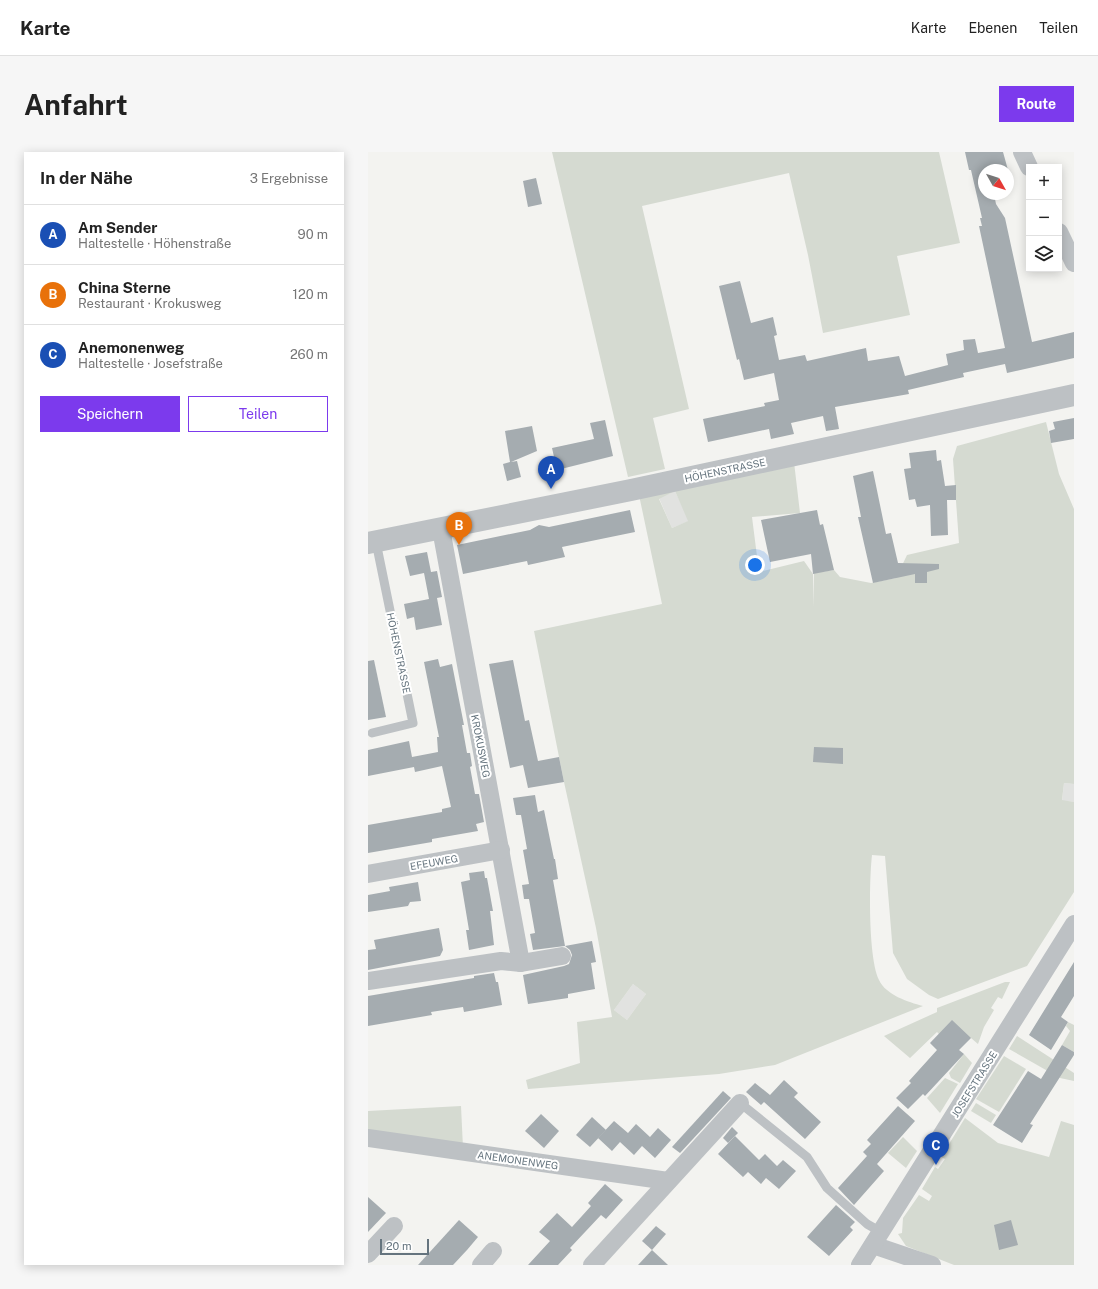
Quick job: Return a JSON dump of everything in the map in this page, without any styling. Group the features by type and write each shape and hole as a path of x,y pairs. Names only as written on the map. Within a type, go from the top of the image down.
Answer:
{"street":[{"path":"1022,152 1028,164"},
{"path":"1061,236 1074,263"},
{"name":"HÖHENSTRASSE","path":"372,543 647,487 1074,395"},
{"name":"KROKUSWEG","path":"441,529 522,963"},
{"name":"EFEUWEG","path":"368,874 501,850"},
{"name":"JOSEFSTRASSE","path":"860,1265 1074,924"},
{"path":"368,981 501,960 522,963 562,956"},
{"path":"592,1265 740,1103"},
{"name":"ANEMONENWEG","path":"368,1138 668,1181"},
{"path":"368,1254 394,1226"},
{"path":"877,1238 932,1265"},
{"path":"480,1265 493,1251"}],"lane":[{"name":"HÖHENSTRASSE","path":"372,543 413,723 372,734"},
{"path":"740,1103 807,1157 827,1188 866,1224 877,1238"}],"shaded area":[{"path":"552,152 939,152 960,243 897,256 910,315 823,333 808,255 789,173 642,206 689,409 653,418 665,469 628,477"},
{"path":"1046,422 1059,474 1074,509 1074,784 1064,783 1062,800 1074,802 1074,892 1027,966 938,999 929,995 907,979 893,953 885,856 872,855 870,919 875,969 882,985 892,994 904,1000 923,1006 775,1065 719,1074 528,1089 526,1080 580,1063 577,1022 612,1017 596,928 564,782 534,631 662,604 639,495 794,462 800,513 752,517 759,572 804,561 813,574 814,607 814,573 834,570 840,577 871,583 896,578 907,555 959,543 953,459 957,446","holes":["675,491 688,521 672,528 659,499","633,984 646,994 627,1020 614,1010"]},
{"path":"675,491 689,521 672,528 659,498"},
{"path":"1064,783 1074,784 1074,802 1062,801"},
{"path":"1005,982 1010,982 1002,999 998,997 991,1008 994,1010 984,1027 978,1044 971,1038 944,1039 937,1032 910,1058 884,1036 937,1012 937,1008"},
{"path":"633,984 646,994 627,1020 614,1010"},
{"path":"1068,1022 1074,1025 1074,1052 1062,1045 1070,1031 1066,1026"},
{"path":"1017,1036 1074,1073 1074,1081 1060,1078 1009,1049"},
{"path":"964,1054 972,1063 960,1083 951,1078 949,1073"},
{"path":"1004,1056 1026,1069 999,1112 976,1099"},
{"path":"945,1078 958,1084 940,1113 927,1098"},
{"path":"976,1103 996,1115 991,1123 971,1111"},
{"path":"461,1106 463,1148 368,1135 368,1111"},
{"path":"965,1118 998,1143 1049,1157 1061,1121 1074,1125 1074,1265 954,1265 906,1246 898,1234 902,1233 903,1218 919,1195 929,1201 932,1196 922,1189 935,1167 938,1169 945,1159 941,1157"},
{"path":"903,1137 917,1151 906,1168 888,1153"}],"building":[{"path":"965,152 1003,152 1006,164 978,164 978,200 995,200 996,204 1005,218 1032,342 1074,332 1074,358 1007,373 1005,364 963,373 964,377 908,390 909,394 835,407 839,429 826,431 823,416 791,423 794,434 771,439 769,429 708,442 703,419 765,406 764,403 779,400 774,373 744,380 739,359 737,360 719,286 740,281 751,323 773,317 777,335 774,336 779,360 805,355 807,361 866,348 868,361 899,356 905,376 948,365 946,354 964,350 963,340 975,339 978,353 1005,348 979,226 982,226 980,218 982,218 971,170 969,170"},
{"path":"536,178 542,204 528,207 523,181"},
{"path":"1074,418 1074,439 1051,443 1049,431 1055,429 1053,422"},
{"path":"605,420 613,456 557,470 552,448 594,439 590,423"},
{"path":"532,426 537,451 511,462 517,461 521,477 507,481 503,464 510,462 505,431"},
{"path":"936,450 937,461 941,460 945,486 956,485 956,500 947,500 948,535 931,536 930,505 917,507 915,499 909,500 904,469 911,468 909,453"},
{"path":"873,471 886,534 891,533 898,563 939,564 939,569 927,572 927,583 915,583 915,574 873,583 858,517 861,517 853,476"},
{"path":"630,510 635,532 562,547 565,557 528,565 527,561 463,574 457,545 530,530 539,525 549,527"},
{"path":"817,510 820,525 823,524 834,570 813,574 811,554 770,562 761,520"},
{"path":"427,552 431,572 437,571 442,597 437,598 442,625 416,630 414,617 407,619 404,604 429,599 424,573 410,576 405,556"},
{"path":"438,659 440,667 452,664 464,725 462,725 467,753 470,753 472,766 470,767 475,794 479,794 484,822 476,824 478,831 432,839 432,842 368,853 368,825 442,812 442,809 451,807 442,766 415,772 414,767 368,776 368,750 409,741 412,757 438,752 437,737 439,737 424,662"},
{"path":"374,660 386,717 368,720 368,661"},
{"path":"513,660 525,721 529,720 538,761 559,757 564,782 528,788 523,765 510,768 489,664"},
{"path":"814,747 843,748 843,764 813,762"},
{"path":"535,795 538,812 544,810 555,859 558,879 553,880 565,946 533,950 530,934 535,933 529,899 524,899 522,885 529,884 523,850 527,849 521,815 516,815 513,798"},
{"path":"484,871 485,878 487,878 493,911 490,911 494,945 469,950 466,930 469,930 461,882 470,880 469,873"},
{"path":"418,882 421,901 410,902 408,906 368,912 368,895 390,891 389,887"},
{"path":"439,928 443,950 440,956 368,970 368,950 376,949 374,940"},
{"path":"592,941 596,962 591,963 595,989 568,994 568,998 528,1004 523,975 569,964 572,955 570,950 565,946"},
{"path":"1074,962 1074,996 1061,1017 1068,1022 1051,1050 1029,1035"},
{"path":"494,973 496,982 498,982 502,1005 464,1012 463,1007 431,1012 432,1015 368,1026 368,996 474,978 474,976"},
{"path":"952,1020 971,1038 959,1050 964,1054 925,1096 923,1094 908,1109 896,1098 911,1083 909,1081 937,1050 930,1043"},
{"path":"1062,1045 1074,1052 1074,1055 1030,1124 1033,1125 1022,1143 993,1125 1028,1071 1041,1079"},
{"path":"784,1080 798,1093 794,1097 821,1122 805,1139 764,1102 761,1105 746,1092 755,1083 770,1095"},
{"path":"723,1091 731,1098 680,1153 672,1147"},
{"path":"898,1106 915,1121 877,1164 884,1171 854,1205 838,1188 867,1156 863,1152 871,1144 867,1140"},
{"path":"541,1114 559,1131 544,1148 525,1131"},
{"path":"592,1117 606,1130 590,1147 576,1135"},
{"path":"614,1121 628,1133 636,1124 650,1137 658,1128 671,1140 655,1158 642,1146 634,1155 620,1142 612,1151 598,1138"},
{"path":"732,1127 738,1133 728,1143 723,1138"},
{"path":"735,1136 759,1160 765,1154 777,1166 783,1160 796,1171 779,1189 766,1178 761,1184 748,1172 743,1177 718,1154"},
{"path":"605,1184 623,1200 606,1219 601,1215 570,1248 572,1250 558,1265 528,1265 550,1241 539,1232 557,1213 572,1227 591,1206 588,1203"},
{"path":"368,1197 386,1213 368,1232"},
{"path":"836,1205 855,1222 850,1227 853,1230 829,1256 807,1237"},
{"path":"459,1220 478,1237 467,1250 453,1265 418,1265"},
{"path":"1011,1220 1018,1245 999,1250 994,1225"},
{"path":"656,1226 666,1234 652,1250 642,1241"},
{"path":"652,1250 668,1265 638,1265"}],"place":[{"name":"Am Sender","path":"551,489"},
{"name":"China Sterne","path":"459,545"},
{"name":"Anemonenweg","path":"936,1165"}]}
